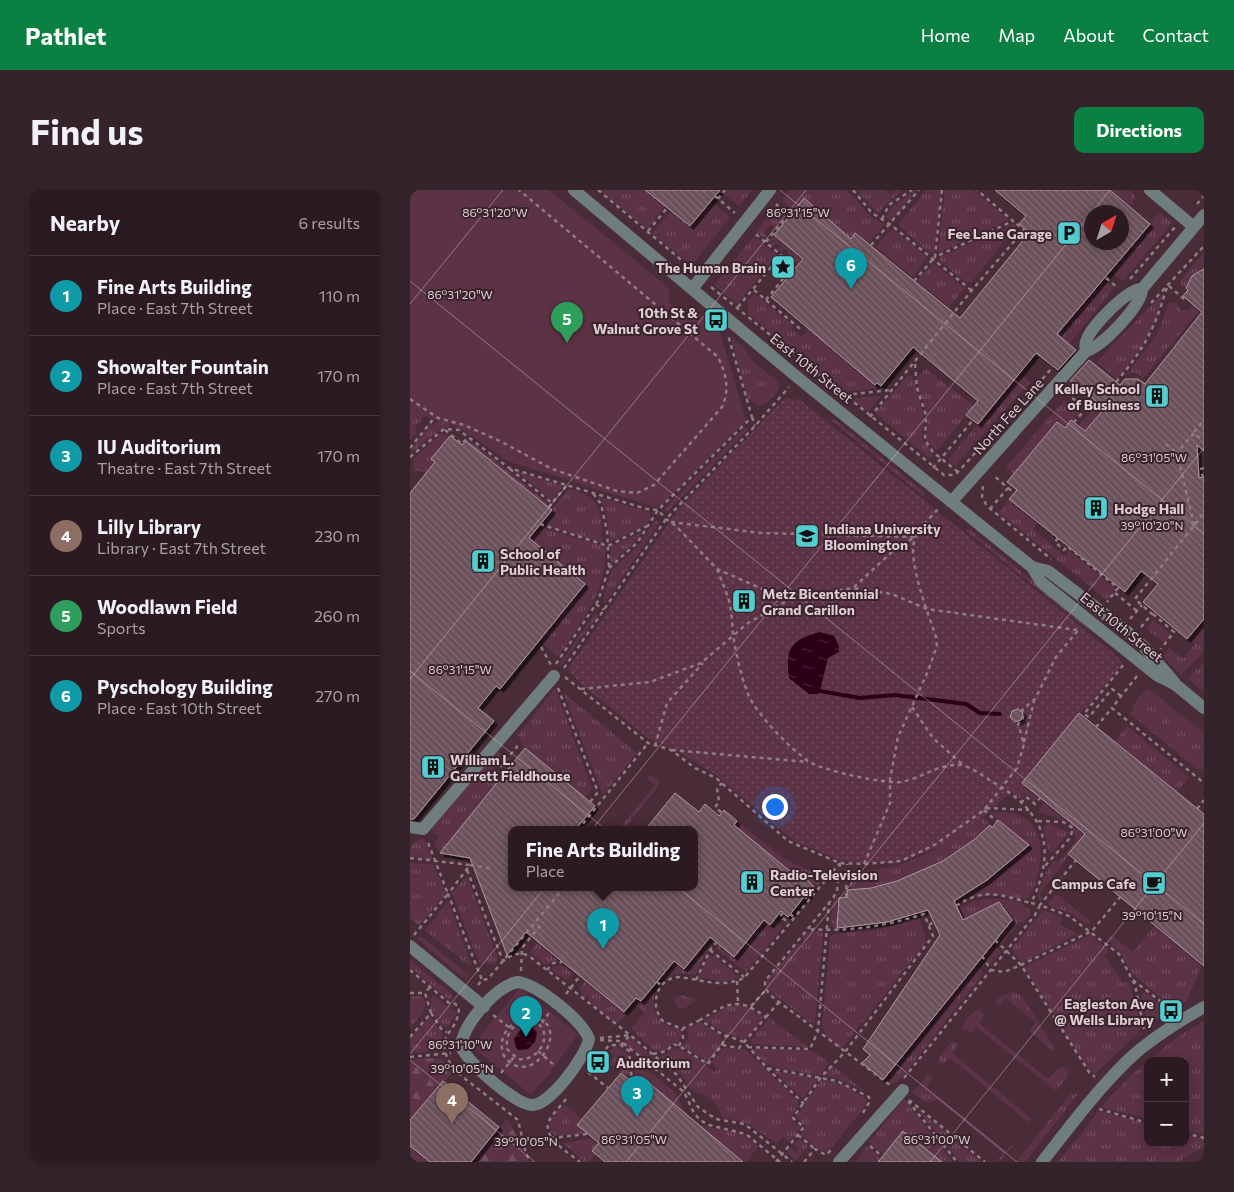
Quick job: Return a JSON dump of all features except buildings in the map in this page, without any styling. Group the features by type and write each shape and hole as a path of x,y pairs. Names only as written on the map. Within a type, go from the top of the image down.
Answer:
{"street":[{"name":"East 10th Street","path":"574,190 1032,567 1041,582 1158,676 1176,685 1204,708"},
{"path":"692,289 770,190"},
{"path":"1150,190 1194,228"},
{"name":"North Fee Lane","path":"952,501 1086,351 1100,345 1132,310 1140,299 1142,289 1204,215"},
{"path":"416,828 555,671"},
{"path":"410,946 484,1007"},
{"path":"520,982 535,988 577,1021 585,1030 589,1039 583,1056 551,1095 543,1102 533,1105 525,1104 488,1076 463,1053 462,1037 484,1007 498,990 508,984 520,982"},
{"path":"1042,1162 1124,1063 1156,1038 1204,1007"},
{"path":"839,1162 899,1086"}],"path":[{"path":"410,399 435,417 464,425 500,441 552,469 584,482 617,491 637,493 654,485 714,418 727,396 725,372 718,357 707,346 520,190"},
{"path":"598,190 701,278 870,417 944,475 954,475 958,472 1053,366"},
{"path":"725,190 716,197 736,213"},
{"path":"853,190 872,213 934,258 972,290"},
{"path":"882,219 889,205 912,190"},
{"path":"871,246 891,225 919,190"},
{"path":"934,258 942,190"},
{"path":"870,417 915,364 972,290 1024,230 977,190"},
{"path":"766,242 788,215 778,205"},
{"path":"648,231 667,208"},
{"path":"914,281 934,258 1013,221"},
{"path":"752,231 794,267 766,300"},
{"path":"738,307 781,255"},
{"path":"1106,278 1121,290"},
{"path":"1116,382 1138,357 1152,333 1168,286 1185,300 1187,298"},
{"path":"754,290 799,328 803,324"},
{"path":"726,329 755,426"},
{"path":"915,364 917,388 926,415 925,440 933,452 958,472"},
{"path":"789,386 755,426 666,519 560,672 648,743 671,750 810,762 836,771 890,782 901,782 937,767 964,765"},
{"path":"1060,400 1070,388"},
{"path":"845,396 891,390"},
{"path":"1066,393 1086,409 1074,422"},
{"path":"1080,404 1088,396 1099,403"},
{"path":"410,448 435,417"},
{"path":"609,568 637,543 658,510 752,417"},
{"path":"933,468 973,420"},
{"path":"1177,454 1204,420"},
{"path":"444,429 462,444 468,437"},
{"path":"410,457 444,429 458,430 552,503"},
{"path":"1194,433 1204,441"},
{"path":"1166,444 1177,454 1194,525"},
{"path":"509,468 648,509 658,510 717,569 754,587 793,598"},
{"path":"989,479 999,468"},
{"path":"1204,468 1201,468 1204,483"},
{"path":"993,475 1014,494"},
{"path":"985,483 982,497 983,502 1052,559"},
{"path":"549,507 567,485"},
{"path":"990,509 1008,488"},
{"path":"555,671 596,604 609,568 608,546 600,504 592,492"},
{"path":"853,588 894,550 915,537 938,509"},
{"path":"1154,645 1159,652 1174,632 1135,598 1204,513"},
{"path":"669,522 762,533 915,537"},
{"path":"540,524 608,546 648,526"},
{"path":"864,864 890,803 890,782 898,737 918,693 936,646 936,637 916,576 915,537"},
{"path":"1058,538 1055,542 1064,550 1067,546 1119,588 1106,603 1113,609"},
{"path":"717,569 729,601 733,636 749,695 758,710 810,762"},
{"path":"579,689 650,682 701,663 764,612 793,598 853,588 892,594 927,610 1077,630"},
{"path":"1114,593 1136,611"},
{"path":"596,604 604,610"},
{"path":"1142,605 1128,622 1139,630 1152,614"},
{"path":"671,750 695,768 722,783 788,841 840,863 864,864 901,861 936,844 985,809 1003,787 1017,768 1035,700 1056,657 1082,626"},
{"path":"542,647 548,663 555,671 598,792 590,802"},
{"path":"655,746 667,703 708,658"},
{"path":"1121,696 1112,689 1089,717 1084,714 1128,660"},
{"path":"1096,727 1135,679"},
{"path":"1024,744 1018,724 1023,718 1022,710 1035,700"},
{"path":"912,707 933,738 964,765 1003,787 1029,810 1038,821 1045,840 1045,866"},
{"path":"1112,708 1204,782"},
{"path":"1023,718 1029,721"},
{"path":"581,826 648,743"},
{"path":"721,812 715,807 719,802 717,788 722,783"},
{"path":"1022,803 1026,797 1035,804 1040,798"},
{"path":"1197,809 1204,800"},
{"path":"985,809 1029,810"},
{"path":"985,809 997,822"},
{"path":"1031,902 1045,866 1070,838 1073,828 1063,822 1038,821"},
{"path":"416,828 436,862 482,980 488,979 561,891"},
{"path":"410,858 493,869"},
{"path":"765,991 887,1084 892,1087 899,1086 1076,860"},
{"path":"752,1006 765,991 765,982 837,891 840,863"},
{"path":"766,1017 752,1006 738,1003 724,1006 682,1028 667,1024 657,1012 655,999 662,986 672,977 721,984 744,978 840,863"},
{"path":"846,864 846,897"},
{"path":"410,937 420,929 470,865"},
{"path":"466,870 503,961"},
{"path":"956,906 972,895 984,893 1040,905 1069,916 1092,931 1119,954 1132,978 1145,1031"},
{"path":"982,956 991,970 1004,972 1021,966 1092,931 1121,896"},
{"path":"748,1047 810,1049 818,1032 830,902"},
{"path":"783,913 780,916 789,924"},
{"path":"790,914 794,917"},
{"path":"583,1078 609,1045 622,1044 684,1092 694,1113 700,1120 709,1125 746,1134 778,1161 804,1127 793,1118 821,1076 845,1052 933,936 924,914 876,926 827,930 808,929"},
{"path":"520,982 522,948 543,922"},
{"path":"929,925 934,922"},
{"path":"995,940 1021,966 1089,1072 1095,1077"},
{"path":"696,980 710,950 716,943"},
{"path":"710,950 744,978"},
{"path":"503,961 522,953 547,970 630,1035 677,1075 690,1096 705,1112 716,1119 744,1124 792,1162"},
{"path":"547,970 553,963 562,962"},
{"path":"570,989 580,976"},
{"path":"1132,978 1173,1011"},
{"path":"736,981 738,1003"},
{"path":"657,982 662,986"},
{"path":"430,987 426,993 431,1012 442,1030 447,1033"},
{"path":"410,993 426,993"},
{"path":"722,1045 739,1048 779,1002"},
{"path":"484,1007 510,1028"},
{"path":"410,1037 431,1012"},
{"path":"533,1016 542,1023 548,1028 550,1036 548,1049 543,1055 527,1066 518,1066 510,1062 501,1048 504,1034 515,1021 527,1017 533,1016"},
{"path":"700,1020 726,1035 744,1042 767,1068 804,1104"},
{"path":"510,1028 506,1042 507,1049 514,1057 526,1059 538,1051 545,1038 542,1023"},
{"path":"679,1046 683,1038 682,1028"},
{"path":"589,1039 630,1035"},
{"path":"622,1044 630,1035"},
{"path":"653,1054 668,1051 673,1044 708,1064 722,1045 726,1035"},
{"path":"589,1039 619,1040 629,1051 632,1082"},
{"path":"538,1051 555,1066"},
{"path":"410,1057 445,1054"},
{"path":"510,1062 514,1057"},
{"path":"767,1068 821,1076 852,1087 869,1097 867,1109 855,1124"},
{"path":"588,1072 608,1088"},
{"path":"572,1092 548,1122 548,1129 551,1138 580,1162"},
{"path":"957,1162 904,1096 985,1162"},
{"path":"1104,1102 1098,1109 1144,1122"},
{"path":"543,1129 548,1129"},
{"path":"551,1138 588,1134"},
{"path":"1189,1134 1204,1138"},
{"path":"798,1135 815,1149 826,1154 837,1144"},
{"path":"804,1162 815,1149"}],"shaded area":[{"name":"Indiana University Bloomington","path":"410,190 1204,190 1204,1162 410,1162"}],"green space":[{"path":"410,190 549,190 669,288 669,302 686,316 700,315 720,332 746,421 660,506 655,507 510,462 458,427 424,416 410,405"},
{"path":"599,190 645,190 665,206 647,229"},
{"path":"727,190 752,190 739,206 724,194"},
{"path":"790,190 846,190 868,214 885,224 868,243 856,233 851,239 804,198 794,210 782,201"},
{"path":"857,190 885,190 891,195 895,190 903,190 885,205 878,214"},
{"path":"916,190 892,221 886,217 893,206"},
{"path":"926,190 941,190 934,252 931,254 900,227 899,224"},
{"path":"945,190 973,190 1009,220 938,253"},
{"path":"1111,190 1133,191 1135,197 1131,206"},
{"path":"711,201 730,217 693,264 690,265 652,233 671,211 690,226"},
{"path":"774,208 784,216 775,228 771,225 764,233 767,236 765,239 756,232"},
{"path":"1159,212 1172,223 1123,281 1111,272"},
{"path":"1013,224 1016,226 972,282 965,282 940,261 940,257"},
{"path":"891,230 894,230 927,257 913,277 876,247"},
{"path":"774,235 802,259 798,264 786,256 789,252 784,249 782,252 779,250 781,246 776,243 773,246 768,241"},
{"path":"754,236 777,255 737,304 714,285"},
{"path":"1204,252 1204,269 1192,276 1186,288 1181,285 1181,280"},
{"path":"933,263 965,288 949,307 917,281"},
{"path":"1099,279 1103,283 1104,280 1114,288 1069,344 1057,334 1078,309"},
{"path":"1163,293 1152,328 1132,360 1117,379 1097,362"},
{"path":"754,294 793,325 791,328 802,337 809,329 879,388 843,392 747,313 749,309 747,302"},
{"path":"1189,301 1200,310 1143,378 1135,372 1126,376 1158,333 1168,304 1175,302 1181,310 1187,311 1191,308"},
{"path":"731,336 741,345 751,359 779,383 778,391 765,405 759,405 747,398"},
{"path":"926,369 974,406 937,451 927,441 927,412 918,388 917,377"},
{"path":"1020,373 1031,382 955,466 948,460"},
{"path":"908,375 913,377 924,415 922,438 933,454 930,459 875,413"},
{"path":"881,396 868,412 850,399"},
{"path":"785,398 800,400 1117,656 1123,664 1088,707 1079,713 1022,783 983,817 948,843 895,864 842,861 794,841 716,775 679,752 648,738 580,683 568,669 677,511"},
{"path":"1064,400 1080,413 1065,428 1057,422 1014,474 1006,467"},
{"path":"1089,402 1102,412 1092,423 1093,438 1079,426 1092,410 1086,405"},
{"path":"410,405 424,416 414,429 417,432 410,440"},
{"path":"834,419 925,493 923,496 832,421"},
{"path":"442,421 450,424 450,427 441,429 410,454 428,429 437,422"},
{"path":"744,428 748,430 666,513 665,508"},
{"path":"442,433 450,436 431,459 435,462 426,473 414,470 413,459"},
{"path":"468,439 548,503 546,505 466,441"},
{"path":"516,471 563,486 552,500"},
{"path":"569,489 580,492 594,501 602,523 603,544 541,523"},
{"path":"599,497 650,513 650,520 644,526 610,542 606,512"},
{"path":"1009,499 1038,522 1033,529 1065,556 1069,551 1116,589 1107,600 999,513"},
{"path":"655,521 659,522 658,525 604,604 603,600 611,571 637,547"},
{"path":"538,526 605,547 605,563 598,592 584,618 558,657 539,641 585,584 528,538"},
{"path":"968,528 1089,626 1087,629 966,531"},
{"path":"641,533 634,543 611,564 610,547"},
{"path":"595,613 598,615 561,666 560,663"},
{"path":"1204,619 1204,652 1181,675 1162,656 1169,648 1183,659 1195,644 1187,639"},
{"path":"1153,620 1171,634 1164,643 1146,629"},
{"path":"1204,662 1204,692 1188,679"},
{"path":"555,688 592,789 585,798 522,745 518,735"},
{"path":"1149,689 1204,733 1204,772 1199,768 1198,770 1130,714 1134,709 1132,706"},
{"path":"564,695 637,753 603,795"},
{"path":"1127,726 1189,777 1177,793 1114,742"},
{"path":"497,752 505,756 495,768 503,775 440,853 434,843 439,837 431,829"},
{"path":"1043,757 1022,783 1038,797 1034,802 1025,795 1021,799 1011,792"},
{"path":"651,775 658,779 658,787 626,826 621,826 655,785 646,778"},
{"path":"1045,802 1085,834 1039,895 1043,899 1040,901 1037,895 1046,872 1054,860 1058,863 1077,840 1069,822 1037,812"},
{"path":"1005,812 1018,815 1028,820 1035,829 1041,851 1040,865 1033,891 1026,899 983,895 956,905 954,901 987,880 1028,845 989,813"},
{"path":"983,817 990,825 959,850 943,860 926,869 890,882 851,890 849,873 888,867 921,857 951,840"},
{"path":"737,821 785,859 814,873 819,884 814,887 801,873 797,877 734,825"},
{"path":"1049,824 1069,832 1052,853 1048,850 1043,828"},
{"path":"424,838 432,860 410,856 413,844"},
{"path":"410,862 434,865 446,894 419,926 410,918"},
{"path":"467,876 498,959 494,965 479,963 452,893"},
{"path":"1056,894 1091,921 1088,925 1068,912 1049,906 1048,903"},
{"path":"837,897 837,928 834,928 830,925 833,901"},
{"path":"990,899 1014,901 1024,905 1031,914 1023,923 1020,921 1002,944 996,939 1011,920 999,902 963,920 957,909 974,901"},
{"path":"448,901 472,966 468,965 425,930"},
{"path":"1043,910 1062,917 1060,924 1078,934 1022,963 1014,954 1013,947"},
{"path":"774,919 782,928 746,972 716,949 719,945 734,957 764,920"},
{"path":"920,919 927,942 841,1049 827,1037 822,1026 830,937 834,934 871,931"},
{"path":"1155,925 1202,964 1187,1001 1175,1009 1133,975 1122,955 1107,939 1111,935 1133,952"},
{"path":"820,931 823,935 815,1022 811,1023 767,989 766,982 798,944 801,946 806,940 802,937 807,932"},
{"path":"420,935 470,976 466,980 417,939"},
{"path":"1091,935 1109,951 1104,956 1123,983 1129,981 1141,1027 1137,1034 1095,1074 1087,1068 1024,967"},
{"path":"709,938 712,940 695,976 678,974 670,976 663,982 659,979 674,961 684,969"},
{"path":"538,942 560,960 551,961 547,966 530,952"},
{"path":"991,944 1001,952 990,965 983,954"},
{"path":"708,956 714,956 740,978 723,982 699,977"},
{"path":"410,960 454,996 450,1001 410,967"},
{"path":"977,962 983,974 898,1082 893,1084 883,1080"},
{"path":"563,966 573,974 567,980 551,971 554,967"},
{"path":"585,981 624,1012 626,1010 630,1013 616,1024 588,1001 590,999 583,997 583,993 579,989"},
{"path":"520,988 578,1034 551,1072 531,1095 475,1049 475,1042"},
{"path":"651,990 655,993 654,1007 659,1018 668,1026 682,1030 679,1043 674,1042 666,1050 656,1052 631,1029 644,1012 632,1002 636,998 641,1001"},
{"path":"1013,991 1022,996 1055,1049 1054,1052 1030,1031 1035,1022 1006,998 1000,1005 995,1003 997,998"},
{"path":"1142,993 1146,993 1167,1011 1149,1025 1141,996"},
{"path":"433,995 457,1013 448,1027 441,1026 433,1015 431,999"},
{"path":"682,995 696,1000 685,1008 678,1008 674,1001 676,997"},
{"path":"410,996 422,996 426,1002 423,1013 410,1028"},
{"path":"737,1005 748,1007 764,1017 745,1040 720,1030 704,1020 727,1007"},
{"path":"979,1009 984,1015 979,1023 1048,1079 1058,1068 1063,1067 1068,1071 1068,1076 1056,1091 976,1027 971,1032 963,1030 968,1018"},
{"path":"428,1018 431,1018 442,1033 440,1047 437,1050 410,1054 410,1039"},
{"path":"769,1018 808,1047 752,1044 751,1040"},
{"path":"1204,1021 1204,1135 1189,1131 1189,1057 1153,1057"},
{"path":"700,1022 717,1033 722,1039 718,1049 707,1060 682,1047 688,1038 687,1029"},
{"path":"629,1037 666,1068 662,1072 624,1043"},
{"path":"951,1042 955,1042 957,1045 953,1054 1031,1118 1028,1122 950,1058 944,1064 939,1063 939,1058"},
{"path":"615,1045 628,1054 630,1079 611,1064 605,1071 599,1064 604,1056 611,1061 615,1056 609,1052"},
{"path":"674,1047 701,1061 715,1073 717,1068 711,1063 724,1048 745,1049 798,1101 798,1106 790,1118 801,1128 789,1142 783,1137 777,1144 749,1124 722,1117 711,1099 703,1094 692,1091 681,1075 660,1056 668,1054"},
{"path":"755,1048 813,1051 829,1063 820,1075 792,1071 766,1062 752,1050"},
{"path":"425,1058 443,1059 452,1073 410,1121 410,1060"},
{"path":"633,1059 675,1092 686,1114 648,1082 644,1086 635,1078"},
{"path":"1144,1064 1144,1118 1101,1107 1124,1082"},
{"path":"832,1065 866,1092 847,1082 825,1075"},
{"path":"773,1071 815,1078 817,1081 802,1098"},
{"path":"928,1074 933,1077 927,1087 1006,1151 1013,1146 1000,1161 998,1160 1003,1154 939,1101 925,1102 914,1094 913,1092"},
{"path":"822,1079 843,1084 866,1099 866,1105 833,1146 826,1151 821,1151 801,1135 806,1127 796,1117"},
{"path":"1071,1093 1078,1094 1025,1162 1016,1162"},
{"path":"904,1099 953,1162 942,1162 903,1131 884,1155 869,1142"},
{"path":"566,1106 582,1119 577,1125 586,1133 556,1136 551,1132 549,1122 560,1107"},
{"path":"916,1107 982,1162 960,1162"},
{"path":"1099,1111 1144,1123 1144,1147 1189,1147 1189,1135 1204,1139 1204,1147 1178,1162 1058,1162"},
{"path":"507,1119 530,1162 471,1162"},
{"path":"698,1125 740,1133 759,1146 746,1162 743,1162"},
{"path":"593,1138 598,1143 592,1151 596,1154 588,1162 584,1162 563,1143"},
{"path":"799,1139 808,1146 796,1160 787,1153 791,1148 796,1152 799,1148 794,1144"},
{"path":"410,1146 430,1162 410,1162"},
{"path":"867,1146 881,1158 880,1162 855,1162"}],"water":[{"path":"820,632 834,636 839,646 839,652 828,658 818,694 809,694 789,678 789,652 796,642 802,638"},
{"path":"530,1026 537,1032 535,1042 528,1049 519,1050 516,1048 514,1039 522,1028"}],"waterway":[{"path":"820,691 860,698 895,695 966,704 980,713 1000,714"}],"place":[{"name":"Fee Lane Garage","path":"1069,233"},
{"name":"The Human Brain","path":"783,267"},
{"name":"Pyschology Building","path":"851,289"},
{"name":"10th St & Walnut Grove St","path":"716,320"},
{"name":"Woodlawn Field","path":"567,343"},
{"name":"Kelley School of Business","path":"1157,396"},
{"name":"Hodge Hall","path":"1096,508"},
{"name":"Indiana University Bloomington","path":"807,536"},
{"name":"School of Public Health","path":"483,561"},
{"name":"Metz Bicentennial Grand Carillon","path":"744,601"},
{"name":"William L. Garrett Fieldhouse","path":"433,767"},
{"name":"Radio-Television Center","path":"752,882"},
{"name":"Campus Cafe","path":"1154,883"},
{"name":"Fine Arts Building","path":"603,949"},
{"name":"Eagleston Ave @ Wells Library","path":"1171,1011"},
{"name":"Showalter Fountain","path":"526,1037"},
{"name":"Auditorium","path":"598,1062"},
{"name":"IU Auditorium","path":"637,1117"},
{"name":"Lilly Library","path":"452,1124"}]}
